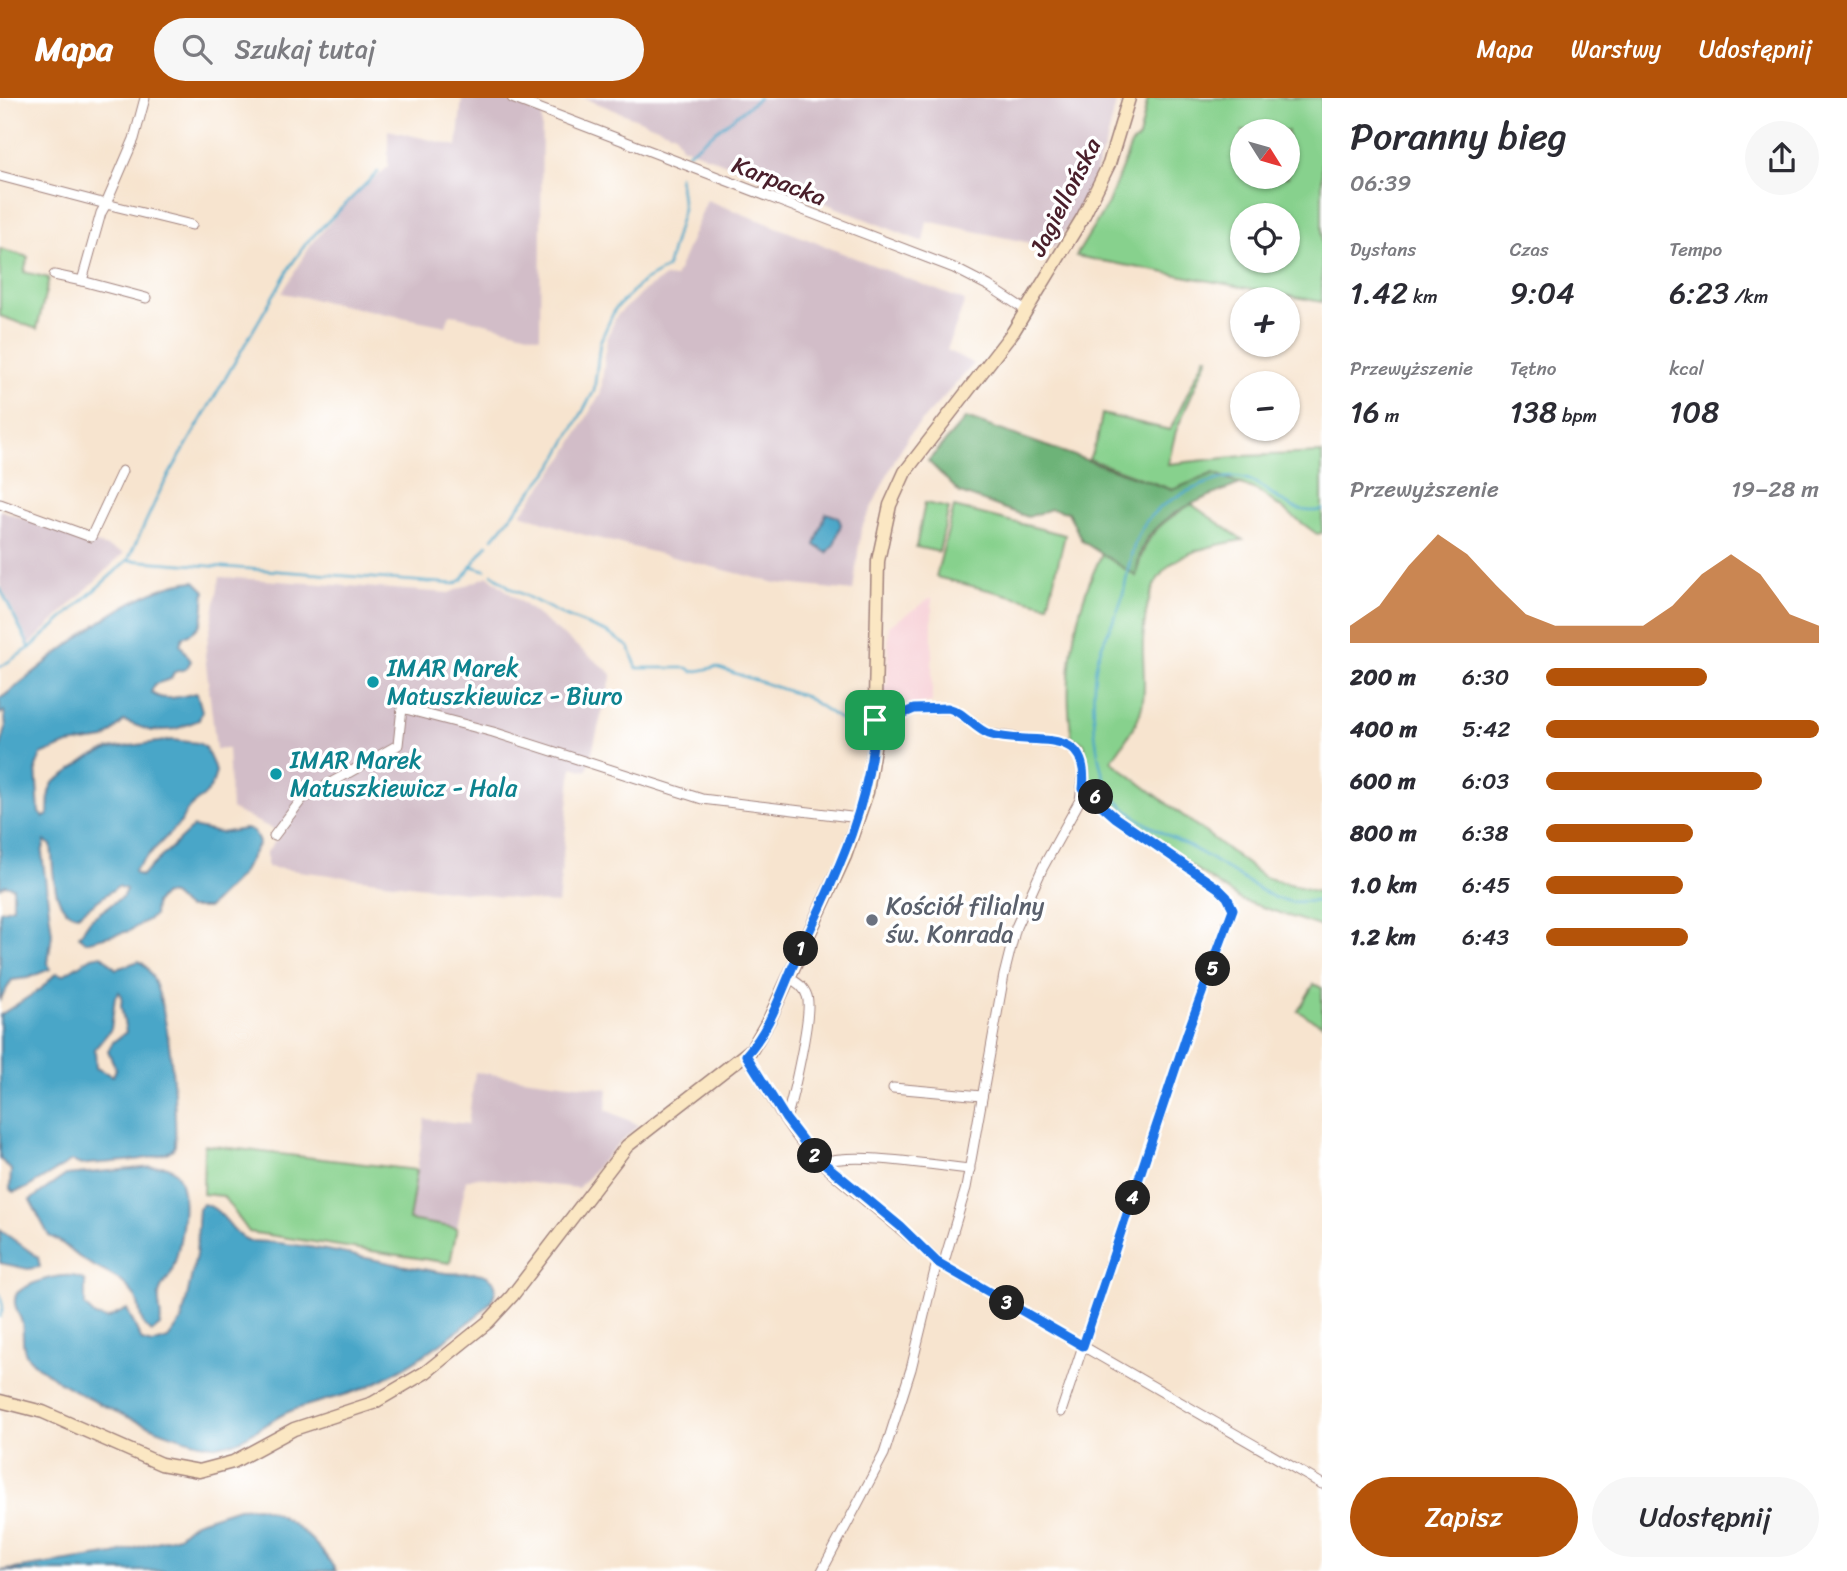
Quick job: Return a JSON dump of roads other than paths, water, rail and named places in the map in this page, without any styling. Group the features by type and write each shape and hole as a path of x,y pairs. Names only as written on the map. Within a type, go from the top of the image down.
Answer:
{"street":[{"path":"82,281 101,213 134,139 145,98"},
{"name":"Karpacka","path":"512,98 954,268 989,286 1027,311"},
{"name":"Jagiellońska","path":"746,1055 757,1043 859,818 871,769 875,720 878,561 890,505 905,472 983,375 1027,311 1097,190 1114,151 1129,98"},
{"path":"0,176 192,225"},
{"path":"54,275 146,298"},
{"path":"0,504 91,537 122,471"},
{"path":"274,836 302,799 398,745 402,708 493,732 702,799 859,818"},
{"path":"822,1571 891,1434 970,1169 1004,975 1016,928 1038,877 1076,808 1083,789 1084,771 1079,755 1067,744 989,734 948,708 914,709 885,721 875,720"},
{"path":"1061,1412 1188,1031 1233,909 1218,888 1116,818 1083,789"},
{"path":"786,1119 792,1101 808,1003 803,988 788,977"},
{"path":"0,1401 43,1412 161,1464 199,1471 233,1462 294,1429 373,1403 442,1361 488,1322 525,1280 627,1146 666,1113 746,1055 801,1142 940,1264 1322,1484"},
{"path":"892,1088 982,1096"},
{"path":"822,1162 833,1159 870,1160 970,1169"}],"water":[{"path":"826,513 838,517 841,524 834,545 827,553 815,545"},
{"path":"195,581 205,591 202,619 197,629 183,637 180,644 191,661 186,669 174,672 171,679 155,684 151,692 161,698 197,693 202,711 199,720 176,729 151,731 124,721 105,739 68,744 41,755 36,767 39,813 44,817 48,815 49,791 53,783 90,757 109,749 172,740 198,743 205,747 216,771 213,782 204,796 189,808 181,822 134,870 135,873 141,876 193,827 220,833 245,829 254,831 259,843 241,875 208,908 187,908 172,895 164,894 155,903 154,916 129,931 85,942 79,936 91,919 123,896 126,889 118,886 78,915 69,912 58,897 53,876 51,845 45,841 42,853 52,934 48,963 50,969 28,978 12,980 0,1000 0,911 13,907 13,887 5,885 0,888 0,749 6,728 4,711 0,714 0,699 118,610 170,586"},
{"path":"102,955 116,969 139,961 150,972 165,1018 173,1077 175,1146 170,1151 147,1158 81,1165 72,1161 25,1189 13,1192 10,1189 11,1170 0,1159 0,1015 41,989 56,973 63,975 92,957","holes":["119,992 122,996 126,1032 113,1042 108,1051 116,1069 113,1076 96,1068 95,1049 111,1029 115,997"]},
{"path":"164,1166 174,1171 180,1182 183,1196 182,1230 171,1274 159,1294 160,1326 152,1332 144,1325 137,1300 129,1289 49,1236 30,1200 66,1175"},
{"path":"203,1204 217,1211 237,1233 250,1241 324,1250 446,1273 479,1274 493,1281 494,1296 480,1313 399,1371 359,1390 288,1412 247,1436 221,1445 204,1444 179,1437 118,1413 59,1382 38,1367 26,1354 15,1297 31,1285 60,1276 78,1277 85,1281 85,1306 95,1316 107,1319 127,1309 142,1341 152,1344 168,1339 182,1320 196,1255 199,1209"},
{"path":"0,1230 38,1257 40,1267 28,1269 0,1263"},
{"path":"258,1507 281,1517 303,1532 322,1551 336,1571 0,1571 114,1554 178,1536 195,1522 238,1508"}],"waterway":[{"path":"688,153 759,98"},
{"path":"128,560 161,489 291,265 307,242 378,172"},
{"path":"493,538 552,467 594,391 600,342 615,309 642,282 667,268 683,209 679,176"},
{"path":"1322,510 1306,511 1293,507 1259,485 1247,479 1233,477 1197,487 1151,515 1133,550 1119,606 1098,657 1094,689 1095,729 1101,768 1107,785 1123,806 1144,822 1275,898 1292,902 1322,901"},
{"path":"471,566 488,544"},
{"path":"30,648 128,560 455,584 463,579 471,566 485,570"},
{"path":"492,574 512,589 565,616 608,633 629,647 637,668 688,668 693,672 716,667 806,697 862,734"},
{"path":"0,588 30,648 0,667"},
{"path":"0,1294 3,1307 0,1317"}],"place":[{"name":"IMAR Marek Matuszkiewicz - Biuro","path":"373,682"},
{"name":"IMAR Marek Matuszkiewicz - Hala","path":"276,774"},
{"name":"Kościół filialny św. Konrada","path":"872,920"}]}
